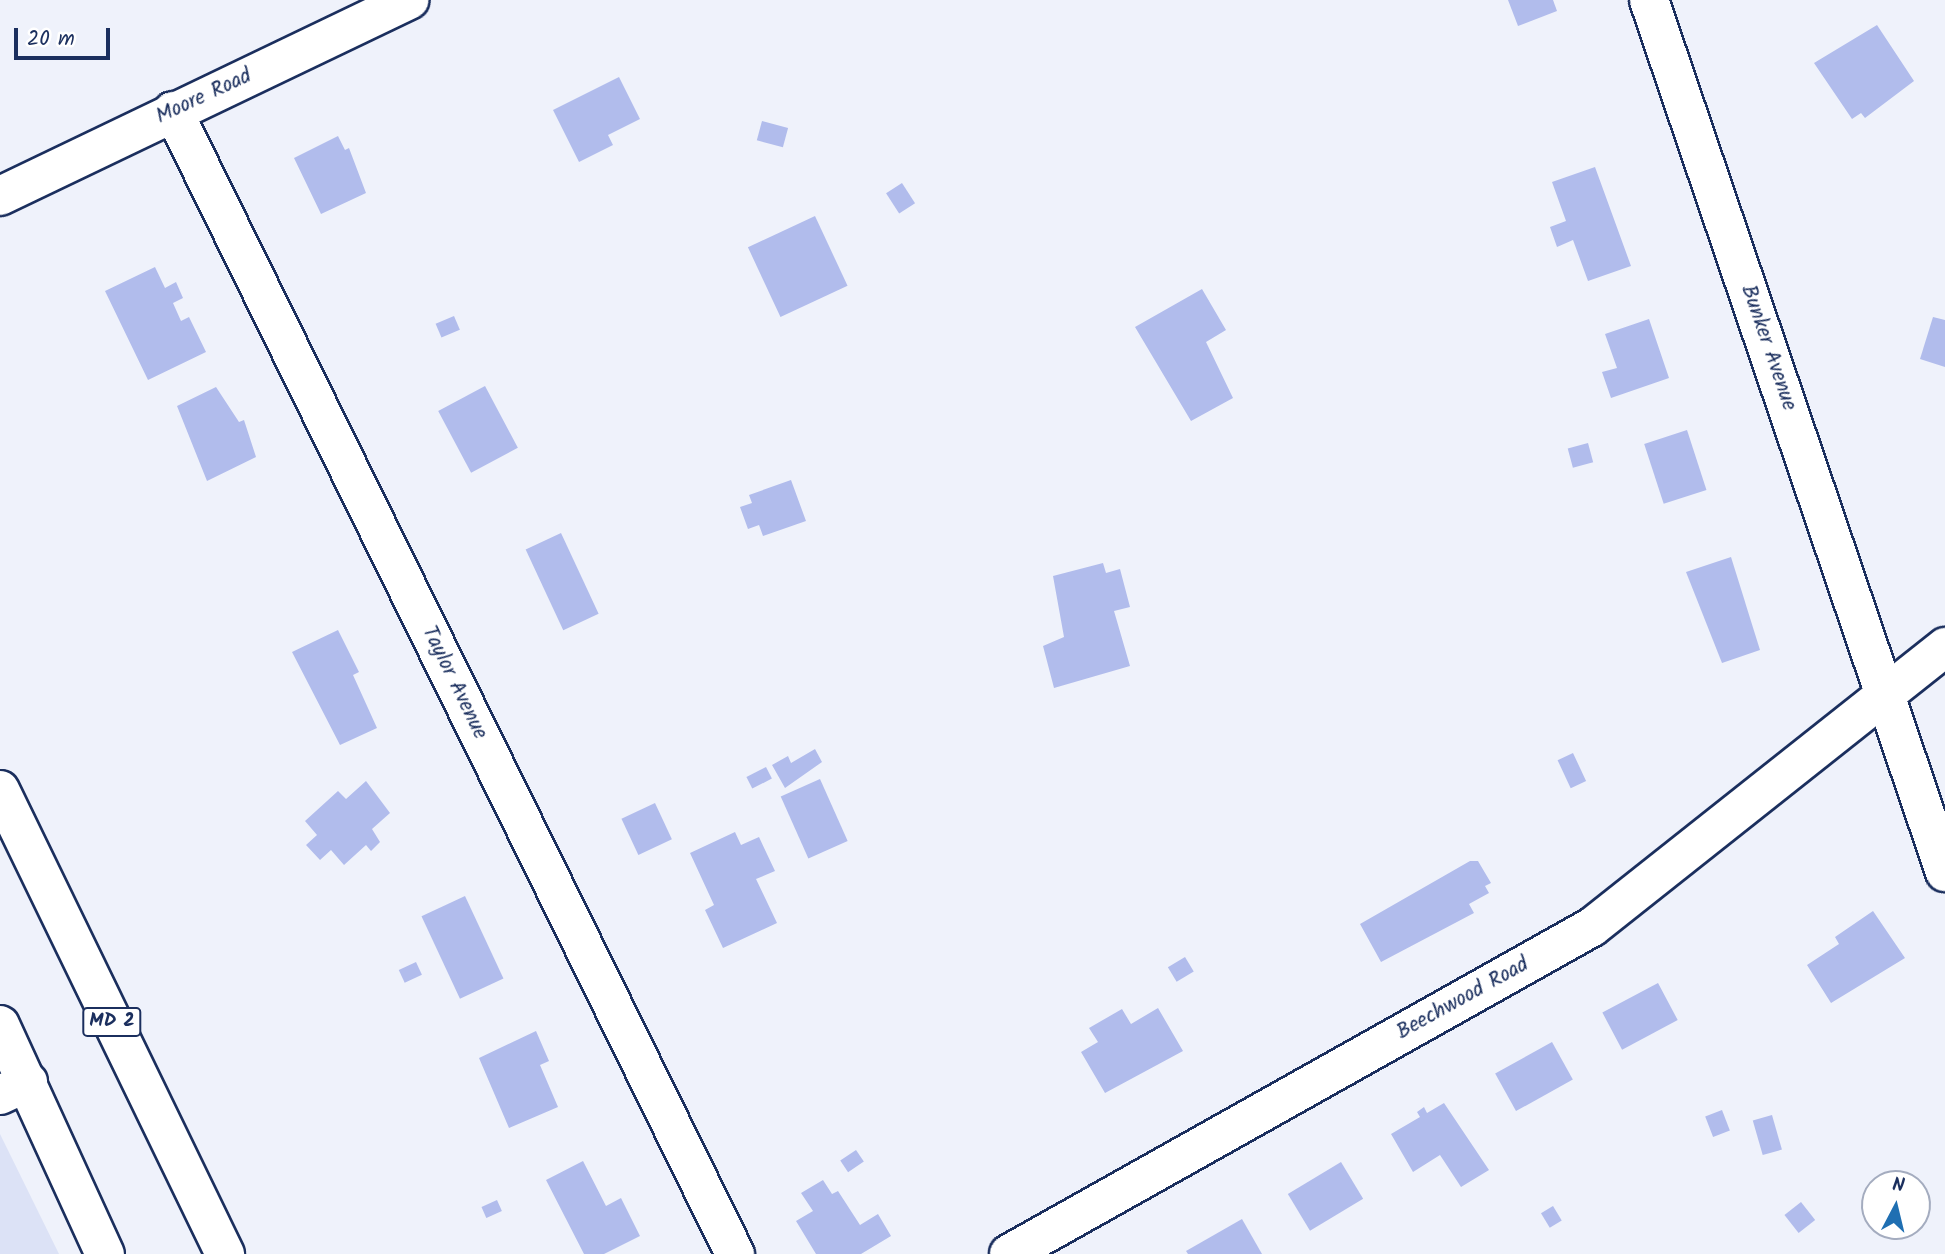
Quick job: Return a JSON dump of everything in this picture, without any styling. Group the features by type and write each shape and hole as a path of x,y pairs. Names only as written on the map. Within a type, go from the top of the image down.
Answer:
{"main road":[{"name":"Moore Road","path":"0,196 410,0"},
{"name":"Bunker Avenue","path":"1649,0 1945,872"},
{"name":"Taylor Avenue","path":"173,111 735,1254"},
{"name":"Beechwood Road","path":"1009,1254 1592,927 1887,697 1945,647"},
{"name":"MD 2","path":"0,790 225,1254"},
{"path":"0,1026 14,1089 105,1254"}],"shaded area":[{"path":"0,1134 59,1254 0,1254"}],"building":[{"path":"1508,0 1553,0 1557,11 1518,26"},
{"path":"1877,25 1914,81 1865,118 1861,113 1852,119 1814,63"},
{"path":"619,77 640,119 608,135 613,145 579,162 553,110"},
{"path":"762,121 788,128 783,147 757,140"},
{"path":"338,136 345,150 349,148 366,193 321,214 294,158"},
{"path":"1595,167 1631,266 1588,281 1573,240 1557,247 1550,227 1566,221 1552,182"},
{"path":"902,183 915,203 899,213 886,193"},
{"path":"815,216 848,286 780,317 748,247"},
{"path":"155,267 165,288 176,282 183,298 173,303 181,321 189,317 206,352 148,380 105,291"},
{"path":"1202,289 1226,330 1206,342 1233,398 1191,421 1135,327"},
{"path":"454,316 460,330 441,338 436,324"},
{"path":"1933,317 1945,320 1945,367 1920,359"},
{"path":"1649,319 1669,378 1611,398 1602,372 1617,368 1605,334"},
{"path":"485,386 518,448 471,473 438,411"},
{"path":"216,387 239,422 244,420 256,457 207,481 177,406"},
{"path":"1687,430 1706,490 1664,504 1644,444"},
{"path":"1588,443 1593,462 1573,468 1568,448"},
{"path":"791,480 806,521 763,536 759,525 748,529 740,507 752,503 749,495"},
{"path":"561,533 599,614 563,630 526,549"},
{"path":"1731,557 1760,650 1722,663 1686,572"},
{"path":"1103,563 1106,573 1120,569 1130,607 1114,611 1130,666 1054,688 1043,646 1064,637 1053,576"},
{"path":"338,630 359,672 353,675 377,728 340,745 292,652"},
{"path":"815,749 822,762 785,788 772,765 788,756 791,763"},
{"path":"1573,753 1586,781 1571,788 1558,760"},
{"path":"766,767 772,779 752,789 746,777"},
{"path":"820,779 848,841 808,859 781,796"},
{"path":"366,781 390,813 372,829 380,842 371,851 366,845 344,865 331,850 320,860 306,845 317,835 305,821 338,791 346,799"},
{"path":"655,803 672,839 638,855 621,819"},
{"path":"735,832 741,845 759,837 775,871 756,879 777,923 723,948 705,910 714,905 690,853"},
{"path":"1470,861 1478,861 1491,883 1485,886 1489,893 1469,904 1474,913 1381,962 1360,924"},
{"path":"465,896 503,978 460,999 421,916"},
{"path":"1873,911 1905,958 1831,1003 1807,965 1839,944 1835,937"},
{"path":"1185,957 1194,972 1177,982 1168,967"},
{"path":"416,962 422,975 405,983 399,970"},
{"path":"1658,983 1678,1020 1622,1050 1602,1013"},
{"path":"1158,1008 1183,1051 1105,1093 1081,1052 1098,1042 1089,1028 1122,1009 1131,1024"},
{"path":"536,1031 549,1061 540,1065 558,1107 509,1128 479,1058"},
{"path":"1552,1042 1573,1080 1516,1111 1495,1074"},
{"path":"1444,1103 1489,1170 1461,1187 1440,1155 1413,1172 1391,1134 1420,1117 1417,1112 1424,1107 1427,1113"},
{"path":"1722,1110 1730,1131 1713,1137 1705,1116"},
{"path":"1772,1115 1782,1150 1763,1155 1753,1121"},
{"path":"856,1150 864,1162 848,1172 840,1161"},
{"path":"583,1161 606,1206 621,1198 640,1236 604,1254 584,1254 546,1180"},
{"path":"1341,1162 1363,1199 1310,1231 1288,1194"},
{"path":"823,1180 832,1194 838,1191 860,1225 878,1214 891,1236 861,1254 816,1254 796,1221 813,1211 801,1193"},
{"path":"497,1200 502,1211 486,1218 481,1207"},
{"path":"1801,1202 1815,1220 1799,1233 1784,1215"},
{"path":"1553,1206 1562,1221 1550,1228 1541,1213"},
{"path":"1242,1219 1262,1254 1188,1254 1186,1251"}]}
